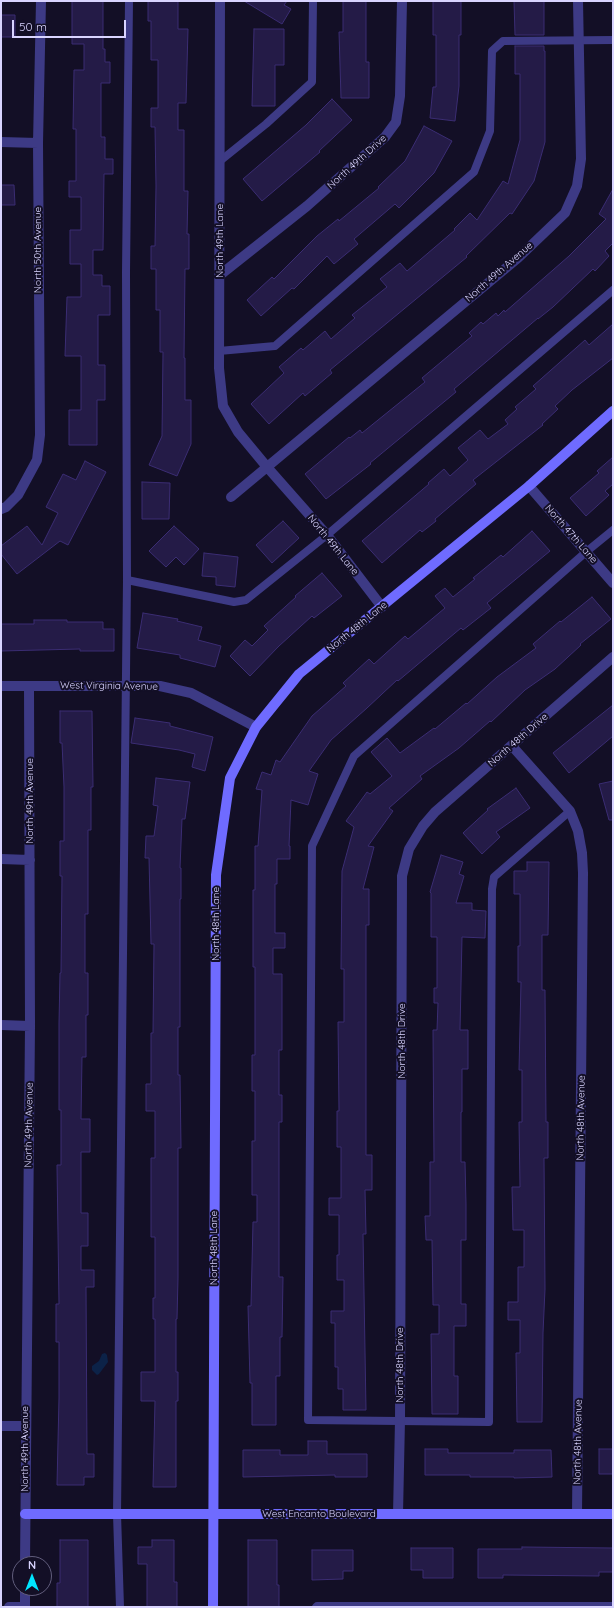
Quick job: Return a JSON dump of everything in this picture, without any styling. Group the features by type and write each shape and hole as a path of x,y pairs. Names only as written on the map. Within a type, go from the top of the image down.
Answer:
{"street":[{"name":"North 50th Avenue","path":"1,509 6,507 18,495 37,460 40,435 38,143 41,1"},
{"name":"North 49th Lane","path":"220,1 219,368 223,406 238,432 327,535 382,607"},
{"name":"North 49th Drive","path":"220,275 307,206 385,138 396,122 400,96 402,1"},
{"name":"North 49th Avenue","path":"267,467 518,258 565,213 577,186 581,159 578,1"},
{"path":"1,142 38,143"},
{"name":"North 48th Lane","path":"213,1607 216,875 230,778 256,727 299,674 529,486 613,411"},
{"path":"231,497 267,467"},
{"name":"North 47th Lane","path":"529,486 613,583"},
{"name":"North 48th Drive","path":"398,1514 400,1420 402,876 409,849 423,826 435,812 613,657"},
{"name":"West Virginia Avenue","path":"1,686 160,686 191,693 256,727"},
{"name":"North 49th Avenue","path":"25,1556 25,1426 30,1026 30,686"},
{"name":"North 48th Avenue","path":"512,746 570,811 578,831 582,853 577,1514"},
{"path":"1,859 30,860"},
{"path":"1,1025 30,1026"},
{"path":"1,1426 25,1426"},
{"name":"West Encanto Boulevard","path":"25,1514 613,1514"},
{"path":"9,1607 25,1607 25,1596"}],"lane":[{"path":"120,1607 117,1514 127,580 126,272 128,1"},
{"path":"220,161 266,124 312,82 313,1"},
{"path":"219,351 275,346 474,172 490,131 492,52 503,41 613,40"},
{"path":"127,580 234,602 246,600 327,535 613,290"},
{"path":"570,811 494,877 492,889 489,1422 308,1420 312,846 354,756 613,530"},
{"path":"316,1607 613,1606"}],"water":[{"path":"105,1353 107,1355 108,1362 97,1375 92,1370 92,1366 99,1361 102,1354"}],"building":[{"path":"72,1 103,1 103,49 105,49 105,62 110,62 110,83 101,83 101,137 105,137 105,159 113,159 113,174 104,174 103,250 93,250 93,275 102,275 102,286 110,286 110,315 98,315 98,365 105,365 105,400 97,400 97,445 69,445 69,410 81,410 81,356 65,356 67,297 81,297 81,264 70,264 70,230 81,230 81,197 69,197 69,181 76,181 76,129 73,129 74,70 84,70 84,44 72,44"},
{"path":"148,1 178,1 178,29 188,29 186,103 178,103 178,130 184,130 184,191 188,191 187,234 189,234 189,269 185,269 184,358 185,400 191,400 191,444 177,476 149,465 162,436 163,352 160,352 160,310 156,310 156,269 151,269 151,246 155,246 156,186 155,127 151,127 151,108 158,108 158,60 151,60 151,21 148,21"},
{"path":"244,1 287,1 284,5 291,9 282,24"},
{"path":"343,1 366,1 366,62 369,62 369,98 341,98 339,32 343,32"},
{"path":"433,1 461,1 459,86 455,121 430,118 433,87 436,87 436,35 433,35"},
{"path":"514,1 544,1 544,35 515,35"},
{"path":"1,15 15,15 15,37 1,37"},
{"path":"254,29 284,29 284,65 275,65 275,106 252,106"},
{"path":"515,46 544,46 545,51 545,142 534,181 512,214 510,213 466,256 467,257 330,370 332,373 305,396 303,393 269,424 251,404 284,373 279,367 301,348 303,350 325,331 331,339 355,318 352,315 387,287 380,279 400,263 407,271 455,230 454,229 470,213 477,220 503,181 508,184 520,140 520,74 515,74"},
{"path":"332,99 352,120 319,151 320,152 262,201 243,179 306,125"},
{"path":"424,126 452,141 434,173 399,208 395,204 354,239 358,244 334,264 327,256 294,289 292,288 261,316 247,300 272,277 274,279 317,236 338,219 339,221 379,188 378,187 405,161"},
{"path":"1,185 14,185 15,205 1,205"},
{"path":"613,189 613,243 605,251 609,256 595,271 593,269 553,307 454,389 456,392 370,463 371,464 326,499 305,474 349,437 350,438 360,430 362,433 425,382 422,378 472,336 469,333 481,322 483,324 496,313 498,316 504,310 505,312 569,256 606,219 599,214"},
{"path":"613,324 613,358 572,390 555,406 558,409 542,424 543,425 473,480 476,484 435,519 436,521 422,532 420,530 382,563 362,541 429,484 428,483 444,469 450,476 468,460 458,448 480,430 488,439 508,424 505,420 517,409 515,407 536,389 533,386 585,340 589,345"},
{"path":"613,457 613,484 605,491 609,495 586,516 570,498 599,473 597,471"},
{"path":"85,461 106,472 68,545 60,541 17,574 1,554 1,546 27,526 42,545 58,513 46,507 63,474 76,480"},
{"path":"142,482 170,483 169,519 142,519"},
{"path":"283,521 299,538 272,563 256,545"},
{"path":"174,526 199,549 184,565 176,557 166,567 149,551"},
{"path":"532,531 550,551 487,603 491,608 463,630 461,628 398,681 397,680 331,740 309,771 318,774 308,805 291,800 289,846 290,859 277,859 277,884 275,884 275,933 285,933 285,948 273,948 273,974 282,974 282,1050 279,1050 279,1095 282,1095 282,1122 279,1122 279,1277 283,1277 280,1376 276,1376 276,1425 252,1425 252,1383 250,1383 248,1306 251,1306 253,1222 257,1222 257,1195 252,1195 252,1141 255,1141 255,1091 252,1091 252,1055 255,1055 253,890 255,890 255,846 258,846 262,790 256,789 262,772 271,775 276,760 280,762 312,716 346,686 343,683 369,659 374,664 405,636 408,639 445,608 435,596 445,588 453,597 475,579 473,578 501,555 503,557"},
{"path":"204,553 238,557 235,587 216,585 216,577 202,576"},
{"path":"322,573 342,596 314,618 312,616 279,646 250,676 230,656 245,640 252,646 268,630 264,626 296,597 295,596"},
{"path":"592,597 611,619 580,644 581,645 555,669 525,690 491,722 490,721 459,748 420,776 422,779 389,808 393,811 368,846 374,847 363,889 369,889 369,925 366,925 366,1155 372,1155 372,1190 365,1190 366,1234 363,1234 366,1410 343,1410 343,1389 338,1389 338,1367 335,1367 335,1323 331,1323 331,1311 344,1311 344,1280 337,1280 337,1255 339,1255 339,1215 329,1215 329,1198 341,1198 341,1147 337,1147 337,1111 339,1111 338,1022 344,1022 344,969 341,969 342,871 354,827 346,821 367,792 370,794 392,776 371,752 387,738 400,753 434,728 435,729 466,703 467,704 497,677 536,648 533,644"},
{"path":"143,613 178,619 177,621 202,627 198,640 221,646 215,667 180,658 180,655 137,648"},
{"path":"34,620 103,622 103,629 114,629 114,651 80,651 80,649 1,651 1,624 34,624"},
{"path":"613,705 613,736 569,773 553,753"},
{"path":"60,711 92,711 93,787 91,787 91,830 88,830 88,914 85,914 85,973 88,973 88,1015 86,1015 86,1057 82,1057 81,1119 90,1119 90,1152 81,1152 81,1213 88,1213 88,1246 81,1246 81,1270 94,1270 94,1287 86,1287 87,1454 94,1454 94,1477 84,1477 84,1485 57,1485 59,1342 56,1342 56,1304 59,1304 57,1165 61,1165 61,1110 59,1110 59,1023 62,876 60,876 60,841 64,841 64,787 62,743 60,743"},
{"path":"135,718 170,723 170,726 213,737 205,771 192,767 195,754 179,750 131,743"},
{"path":"156,778 190,782 185,819 182,819 180,868 180,1027 178,1027 178,1075 180,1075 181,1148 178,1148 176,1372 178,1372 178,1401 176,1401 176,1487 153,1487 155,1401 141,1401 141,1372 155,1372 155,1319 153,1319 153,1298 155,1298 155,1237 151,1237 151,1158 155,1158 155,1111 146,1111 146,1084 151,1084 154,944 151,944 149,858 145,858 146,836 154,836 158,806 153,805"},
{"path":"613,781 613,820 609,820 599,784"},
{"path":"516,788 530,808 496,832 500,837 482,854 463,833 488,810 487,809"},
{"path":"441,855 463,862 459,874 464,876 456,903 472,903 472,910 486,911 485,938 462,937 460,1030 468,1030 468,1069 462,1069 461,1112 461,1162 465,1162 466,1240 461,1240 461,1304 466,1304 466,1326 454,1326 454,1376 458,1376 458,1414 432,1414 431,1334 439,1334 439,1305 433,1305 432,1240 426,1240 425,1216 430,1216 430,1162 434,1162 433,1030 437,1030 438,1003 434,1003 434,988 437,988 437,937 431,937 430,892"},
{"path":"527,862 549,862 548,935 542,935 542,990 545,990 546,1122 548,1122 548,1158 544,1158 545,1289 542,1422 517,1422 516,1353 520,1353 520,1320 508,1320 508,1302 518,1302 518,1267 524,1267 524,1230 513,1230 512,1187 520,1187 519,1122 522,1122 522,1070 519,1070 521,982 518,982 520,894 514,894 514,871 527,871"},
{"path":"308,1441 327,1441 327,1454 367,1454 367,1477 335,1477 335,1475 243,1477 243,1450 280,1450 280,1455 308,1455"},
{"path":"425,1449 448,1449 448,1453 514,1453 514,1450 551,1450 552,1477 514,1478 470,1477 470,1475 425,1475"},
{"path":"599,1449 613,1449 613,1474 599,1474"},
{"path":"60,1540 88,1540 88,1607 57,1607 57,1583 60,1583"},
{"path":"152,1540 174,1540 174,1582 177,1582 177,1607 147,1607 147,1564 138,1564 138,1547 152,1547"},
{"path":"248,1540 277,1540 277,1585 279,1585 279,1607 248,1607"},
{"path":"522,1547 613,1548 613,1572 599,1572 599,1576 503,1575 503,1578 478,1578 478,1549 522,1549"},
{"path":"411,1548 453,1548 453,1578 423,1578 423,1570 411,1570"},
{"path":"312,1550 353,1550 353,1571 343,1571 343,1579 312,1580"}]}
